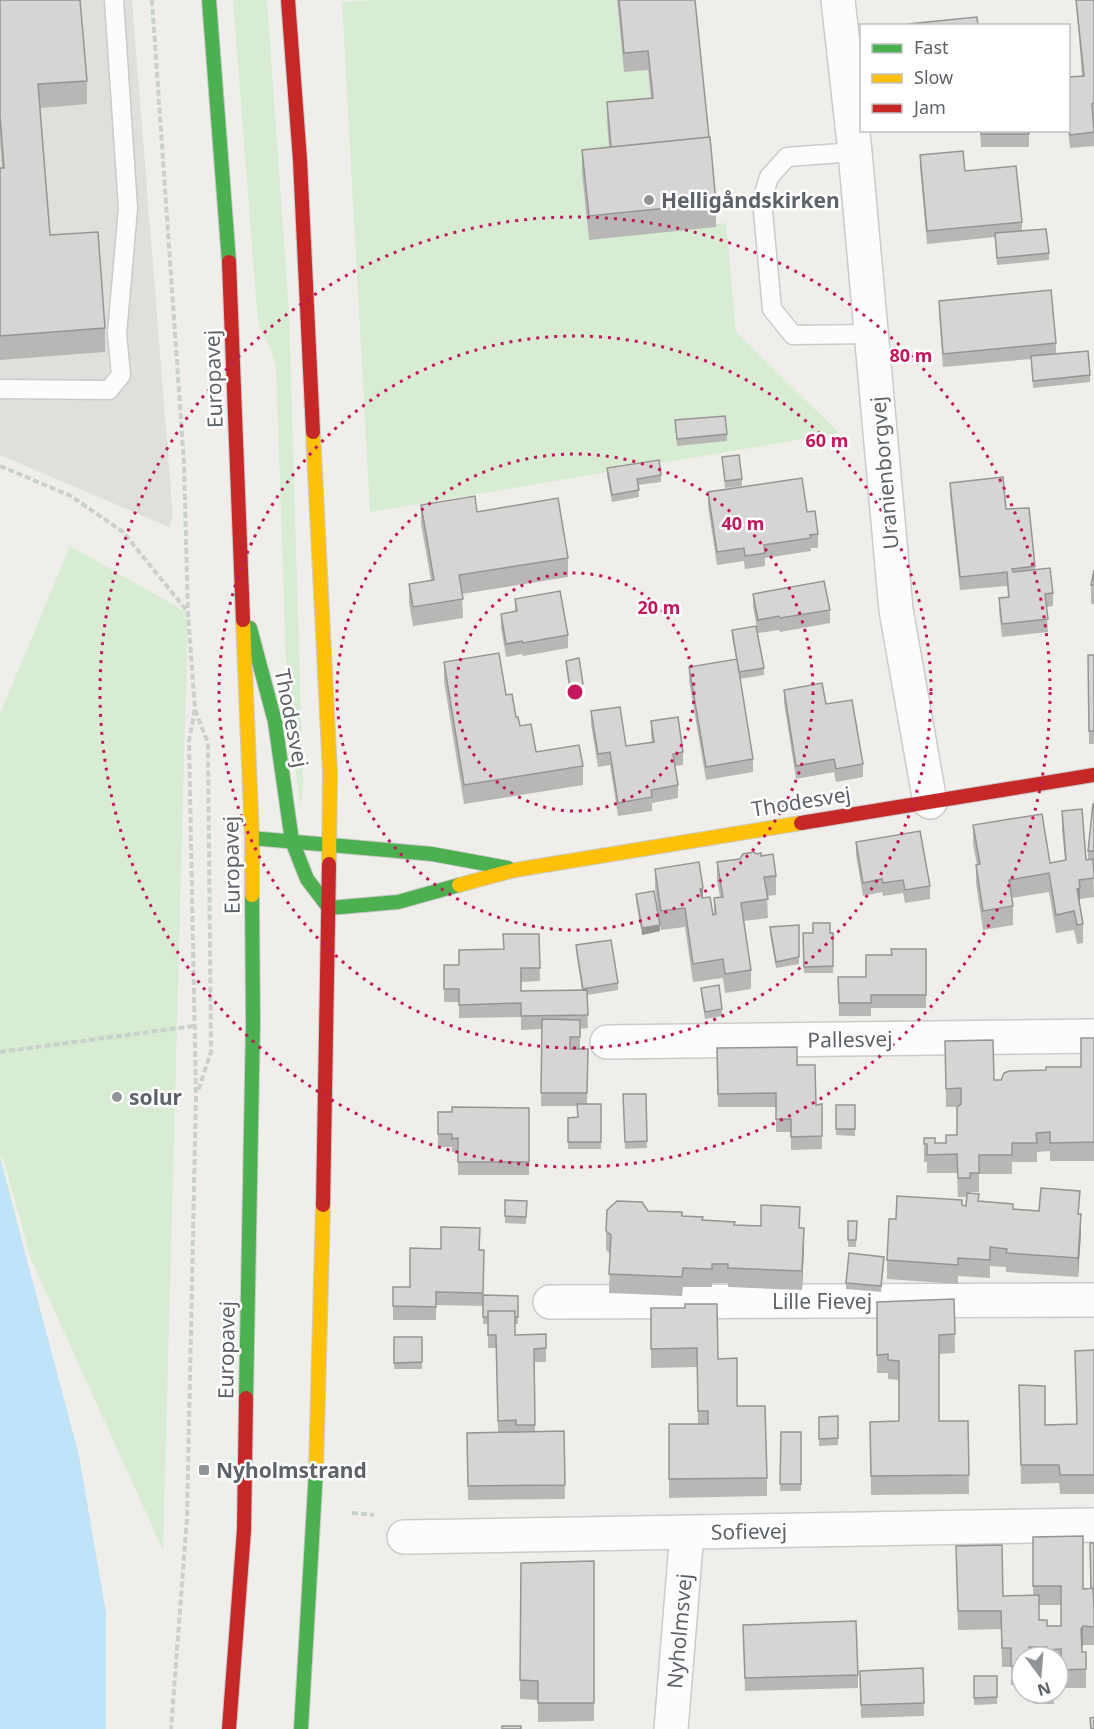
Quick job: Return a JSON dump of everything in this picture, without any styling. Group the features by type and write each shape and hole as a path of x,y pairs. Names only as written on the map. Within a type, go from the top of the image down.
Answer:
{"main road":[{"name":"Europavej","path":"209,0 228,234 252,838 253,1023 244,1519 229,1729"},
{"path":"288,0 300,160 330,773 322,1302 314,1511 301,1729"},
{"name":"Thodesvej","path":"244,606 275,722 292,841 307,879 328,908 398,902 515,870 1094,774"},
{"name":"Thodesvej","path":"252,838 432,854 515,870"}],"street":[{"name":"Uranienborgvej","path":"838,0 855,152 896,610 930,802"},
{"name":"Pallesvej","path":"607,1042 1094,1036"},
{"name":"Lille Fievej","path":"550,1302 1094,1300"},
{"name":"Sofievej","path":"404,1537 1094,1525"},
{"name":"Nyholmsvej","path":"671,1729 687,1532"}],"lane":[{"path":"0,389 109,390 121,375 117,334 128,208 114,0"},
{"path":"855,152 787,157 768,177 762,200 772,309 793,335 872,334"}],"path":[{"path":"152,0 184,464 195,709 189,741 196,1095 187,1517 171,1729"},
{"path":"0,466 71,496 123,532 189,612"},
{"path":"195,709 208,743 211,1052 196,1095"},
{"path":"0,1052 194,1026"},
{"path":"314,1511 394,1517 404,1537"}],"shaded area":[{"path":"0,0 132,0 173,517 169,527 0,455"}],"green space":[{"path":"233,0 267,0 289,312 303,783 301,807 288,721 276,366 270,347 261,332 257,312"},
{"path":"617,0 624,72 648,70 653,117 612,171 589,239 726,223 736,332 839,433 370,512 342,2"},
{"path":"70,546 188,613 163,1550 0,1191 0,714"}],"water":[{"path":"0,1159 79,1455 106,1612 106,1729 0,1729"}],"pier":[{"path":"0,1156 3,1158 19,1215 82,1455 109,1612 109,1729 106,1729 106,1612 79,1455"}],"building":[{"path":"0,0 80,0 87,81 38,84 50,235 98,232 105,328 0,336 0,168 4,168 0,116"},
{"path":"619,0 695,0 709,137 611,147 607,102 653,98 648,51 624,53"},
{"path":"1076,0 1094,0 1094,103 1092,104 1094,132 1070,135 1070,77 1084,76"},
{"path":"977,17 978,24 908,24"},
{"path":"981,132 1029,132 1029,134 981,134"},
{"name":"Helligåndskirken","path":"710,137 716,203 589,216 582,150"},
{"path":"963,151 965,171 1016,166 1022,222 927,231 920,155"},
{"path":"1046,229 1049,253 997,258 995,233"},
{"path":"1051,290 1056,343 943,354 939,301"},
{"path":"1088,351 1090,375 1033,381 1031,356"},
{"path":"725,416 727,434 677,439 675,420"},
{"path":"739,455 742,479 725,481 722,457"},
{"path":"659,460 661,475 637,479 639,490 612,495 607,468"},
{"path":"1003,477 1006,509 1029,508 1035,566 1012,569 1013,572 1050,568 1053,593 1045,594 1048,619 1002,624 999,598 1009,597 1007,572 960,577 950,483"},
{"path":"802,478 807,512 815,511 818,534 810,535 811,538 764,545 765,553 745,556 744,548 717,552 708,492"},
{"path":"475,496 477,512 558,498 568,558 459,575 463,599 413,607 409,584 434,580 421,505"},
{"path":"824,581 830,610 758,620 753,594"},
{"path":"560,591 568,635 506,644 501,614 517,611 515,599"},
{"path":"756,626 764,668 739,672 732,630"},
{"path":"499,653 506,695 512,694 520,726 531,724 536,752 579,745 583,766 464,785 444,662"},
{"path":"1088,655 1094,655 1094,731 1089,731"},
{"path":"579,658 583,684 570,687 566,661"},
{"path":"737,659 753,759 706,767 689,667"},
{"path":"822,683 826,704 852,700 863,764 836,769 834,759 796,766 784,690"},
{"path":"620,707 626,746 654,742 651,721 678,717 683,752 673,754 678,785 651,790 652,797 618,803 610,752 598,754 591,711"},
{"path":"1093,804 1094,851 1088,851"},
{"path":"1082,809 1086,860 1093,859 1094,875 1094,878 1079,880 1080,888 1077,889 1083,924 1077,925 1074,911 1056,915 1049,873 1009,880 1013,906 983,911 976,865 980,864 973,825 1042,814 1050,863 1066,860 1062,811"},
{"path":"920,831 930,886 905,890 903,880 883,883 882,879 863,883 856,842"},
{"path":"761,853 761,856 773,854 776,876 764,877 768,899 741,903 751,970 725,974 723,959 693,964 685,908 661,911 655,869 699,862 703,888 700,889 702,898 710,897 713,915 716,914 714,898 723,897 717,862 740,859 743,854"},
{"path":"654,891 660,925 642,928 636,894"},
{"path":"813,923 830,923 830,933 833,933 833,966 804,967 803,933 813,933"},
{"path":"799,925 799,957 776,962 770,927"},
{"path":"503,934 539,934 540,968 521,968 521,991 587,990 588,1015 521,1016 521,1003 459,1005 459,989 444,989 444,965 459,965 459,950 504,949"},
{"path":"611,940 618,983 583,989 576,945"},
{"path":"891,949 926,949 926,995 871,995 871,1003 839,1003 838,977 866,977 866,955 892,955"},
{"path":"719,985 722,1009 705,1012 701,988"},
{"path":"542,1019 580,1020 580,1037 570,1037 570,1049 588,1049 587,1093 541,1093"},
{"path":"1081,1038 1094,1038 1094,1142 1050,1143 1050,1132 1036,1133 1037,1143 1012,1143 1012,1155 979,1155 979,1173 970,1173 970,1178 958,1178 957,1154 927,1155 927,1144 924,1144 924,1138 935,1138 935,1143 946,1143 946,1135 957,1135 957,1107 961,1104 961,1088 946,1089 945,1041 993,1040 994,1080 1001,1080 1004,1073 1009,1071 1046,1070 1046,1067 1081,1067"},
{"path":"797,1047 797,1065 815,1065 816,1105 822,1104 822,1136 791,1137 791,1119 776,1119 776,1093 718,1094 717,1048"},
{"path":"623,1094 646,1094 647,1141 625,1142"},
{"path":"577,1104 601,1104 601,1142 568,1142 568,1118 578,1117"},
{"path":"836,1105 855,1105 855,1129 836,1129"},
{"path":"452,1107 529,1108 529,1162 458,1162 458,1138 452,1139 452,1134 438,1134 438,1112 452,1112"},
{"path":"1041,1188 1080,1191 1078,1258 1006,1253 1007,1249 990,1247 990,1260 958,1258 958,1265 887,1260 889,1219 896,1219 897,1196 962,1200 962,1205 966,1206 967,1193 979,1194 978,1201 1013,1204 1013,1209 1039,1211"},
{"path":"505,1200 527,1201 526,1217 505,1216"},
{"path":"617,1201 642,1202 648,1211 682,1212 682,1216 703,1217 702,1220 761,1226 761,1205 800,1207 799,1228 804,1228 802,1271 728,1268 728,1264 712,1264 712,1269 683,1268 682,1277 609,1274 611,1235 606,1231 607,1210"},
{"path":"848,1221 857,1221 856,1240 848,1240"},
{"path":"441,1227 480,1228 479,1250 484,1250 483,1293 436,1292 436,1307 393,1306 393,1287 410,1287 410,1248 441,1249"},
{"path":"849,1253 884,1257 881,1286 846,1283"},
{"path":"483,1295 518,1296 518,1317 515,1317 515,1311 488,1311 488,1317 483,1317"},
{"path":"954,1299 955,1334 939,1335 939,1421 968,1421 969,1475 871,1476 870,1422 899,1421 899,1361 888,1360 888,1354 877,1355 877,1302"},
{"path":"685,1304 717,1304 718,1359 737,1358 737,1406 765,1406 767,1478 669,1479 669,1424 708,1424 708,1411 698,1411 697,1348 651,1349 651,1308 685,1308"},
{"path":"488,1311 515,1311 515,1335 546,1334 546,1348 534,1349 535,1425 516,1425 516,1420 498,1421 496,1335 488,1335"},
{"path":"394,1337 422,1337 422,1362 394,1363"},
{"path":"1094,1350 1094,1475 1060,1475 1059,1465 1021,1465 1019,1385 1045,1386 1045,1425 1077,1424 1075,1351"},
{"path":"838,1416 838,1438 819,1439 819,1417"},
{"path":"564,1431 565,1485 468,1486 467,1433"},
{"path":"781,1432 801,1432 801,1484 780,1484"},
{"path":"1083,1536 1083,1589 1093,1588 1094,1605 1094,1627 1083,1626 1081,1629 1082,1652 1086,1652 1086,1669 1070,1670 1070,1645 1010,1645 1010,1648 1002,1648 1001,1611 958,1611 956,1546 1002,1545 1003,1596 1039,1595 1039,1620 1047,1620 1047,1626 1061,1626 1061,1586 1033,1586 1033,1537"},
{"path":"1090,1543 1094,1543 1094,1591 1091,1588"},
{"path":"594,1561 594,1703 538,1703 538,1681 520,1680 521,1563"},
{"path":"856,1621 858,1675 745,1678 743,1625"},
{"path":"923,1668 924,1703 861,1705 860,1671"},
{"path":"974,1676 997,1676 997,1697 974,1698"},
{"path":"1094,1717 1094,1729 1091,1729 1090,1718"},
{"path":"502,1726 521,1726 521,1729 502,1729"}],"traffic: fast":[{"path":"209,0 229,262"},
{"path":"250,628 275,722 292,841 307,879 329,908 398,902 459,885"},
{"path":"252,838 432,854 508,868"},
{"path":"246,1398 253,1022 252,895"},
{"path":"301,1729 316,1470"}],"traffic: slow":[{"path":"313,432 330,773 329,864"},
{"path":"243,620 252,838 252,895"},
{"path":"459,885 515,870 801,823"},
{"path":"316,1470 323,1205"}],"traffic: jam":[{"path":"288,0 300,160 313,432"},
{"path":"229,262 243,620"},
{"path":"801,823 1094,775"},
{"path":"323,1205 329,864"},
{"path":"229,1729 244,1530 246,1398"}],"place":[{"name":"Helligåndskirken","path":"649,200"},
{"name":"solur","path":"117,1097"},
{"name":"Nyholmstrand","path":"204,1470"}]}
